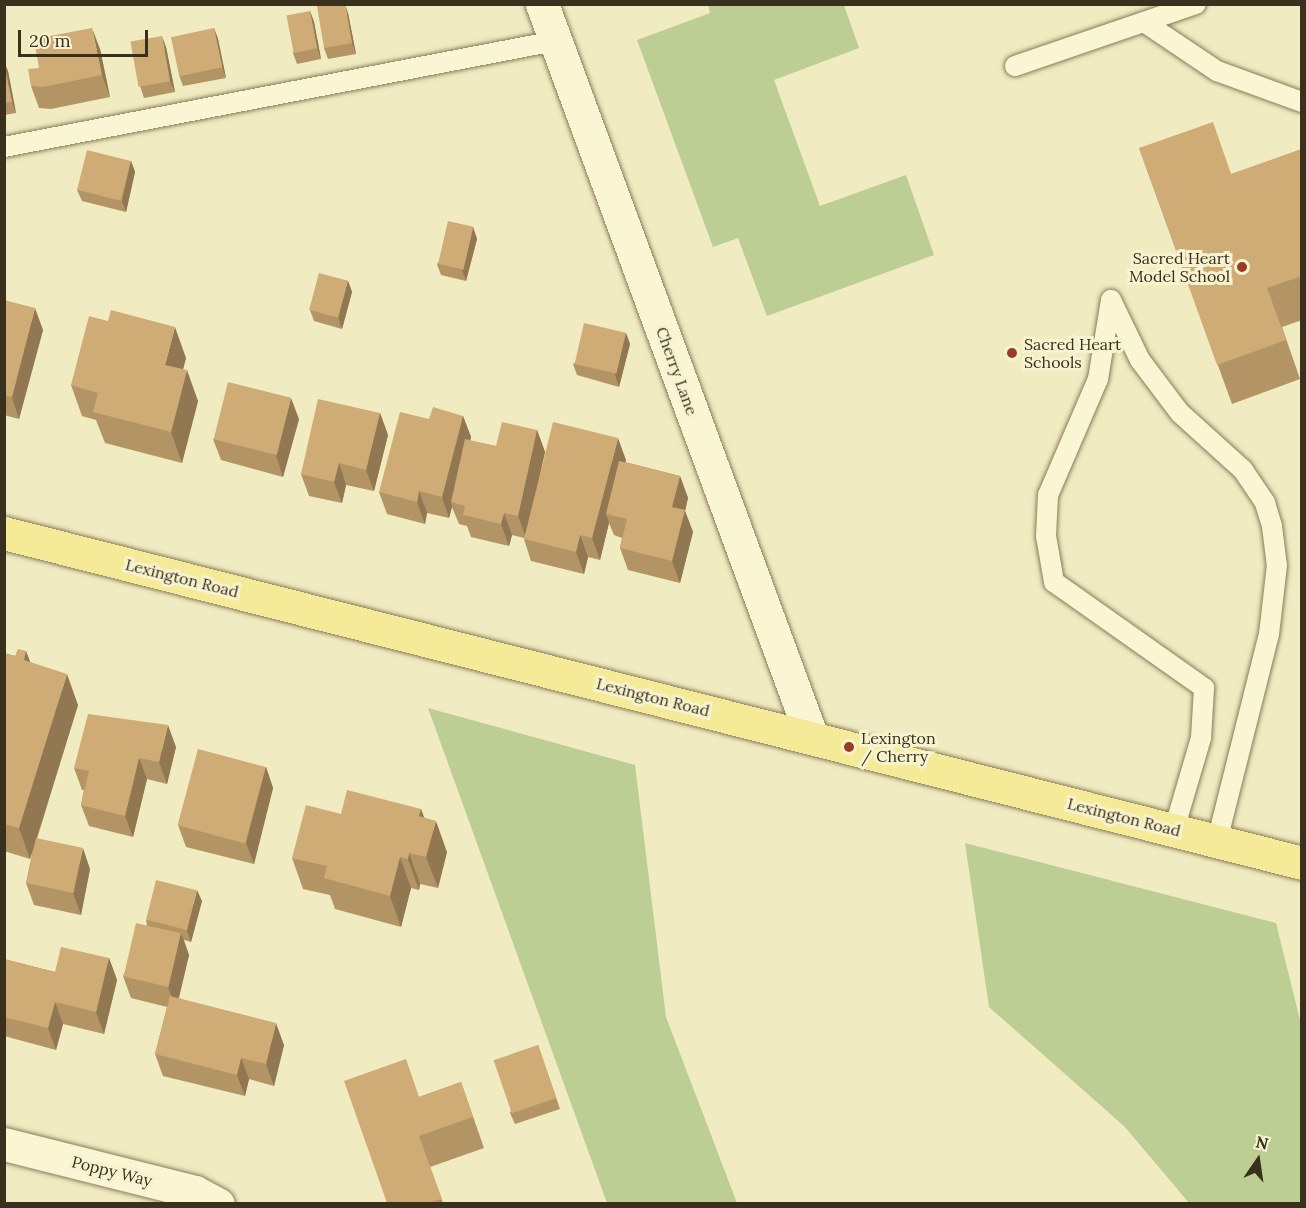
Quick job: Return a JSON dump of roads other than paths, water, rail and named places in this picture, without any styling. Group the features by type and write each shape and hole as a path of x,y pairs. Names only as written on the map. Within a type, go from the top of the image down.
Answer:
{"main road":[{"name":"Lexington Road","path":"4,533 1302,863"}],"street":[{"name":"Cherry Lane","path":"542,4 812,738"},
{"name":"Poppy Way","path":"4,1144 195,1192 218,1203"}],"lane":[{"path":"1015,66 1196,4"},
{"path":"1144,22 1217,70 1302,102"},
{"path":"4,147 555,41"},
{"path":"1174,830 1202,738 1204,688 1054,582 1046,536 1048,495 1098,379 1111,300 1140,360 1180,413 1243,470 1265,503 1272,526 1277,565 1269,634 1216,841"}],"place":[{"name":"Sacred Heart Model School","path":"1242,267"},
{"name":"Sacred Heart Schools","path":"1012,353"},
{"name":"Lexington / Cherry","path":"849,747"}]}
